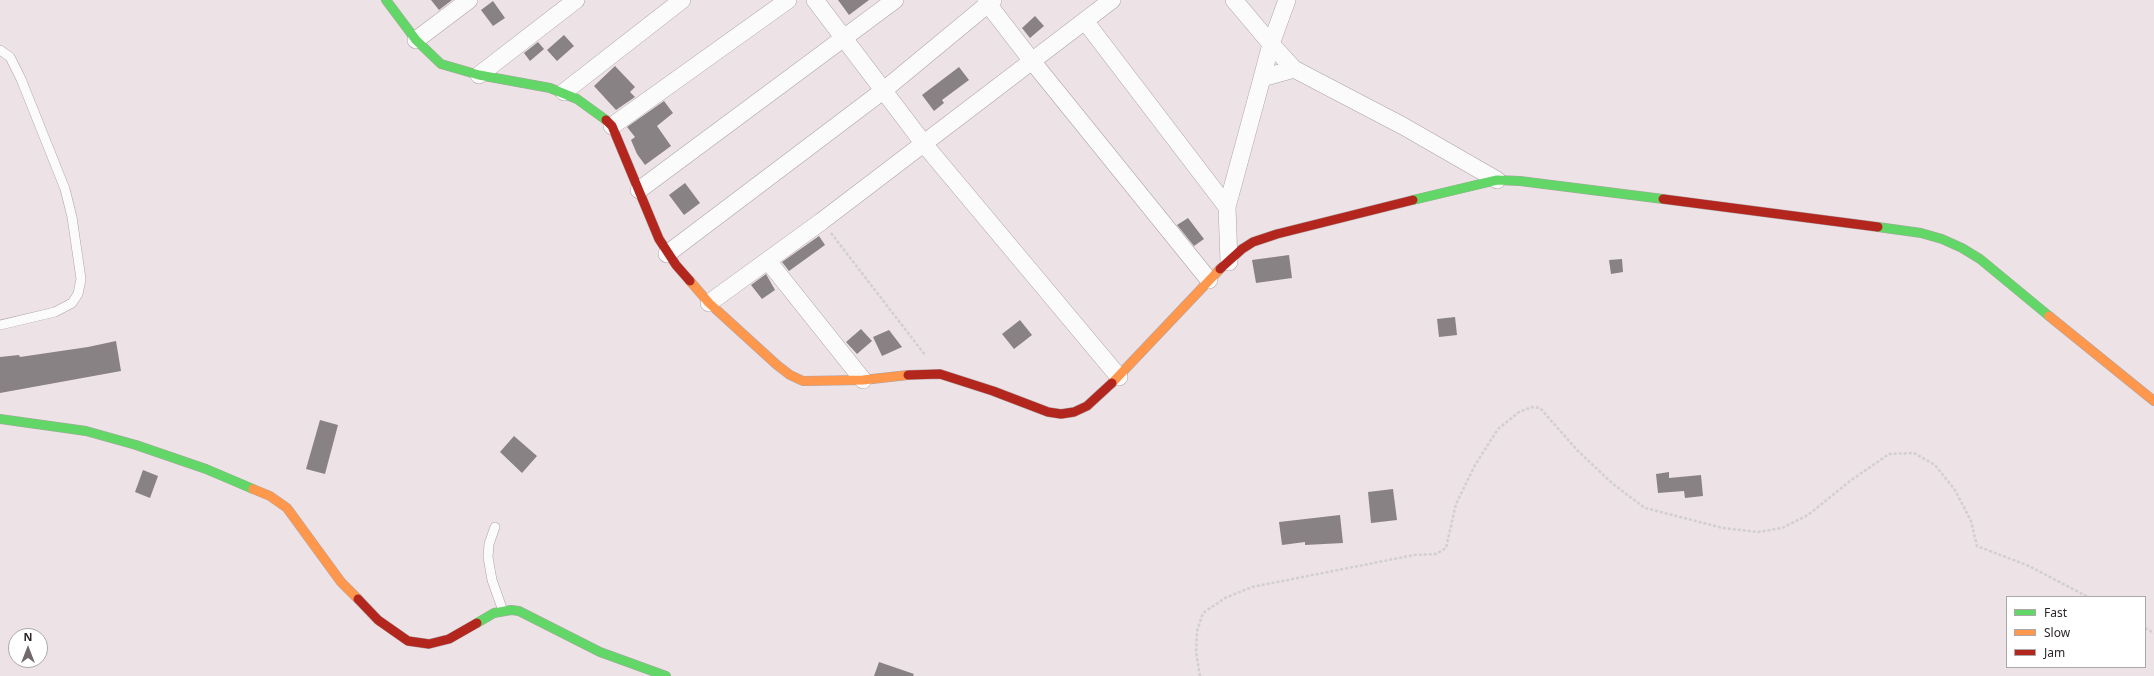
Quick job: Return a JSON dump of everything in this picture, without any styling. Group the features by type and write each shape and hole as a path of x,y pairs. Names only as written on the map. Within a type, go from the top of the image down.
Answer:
{"street":[{"path":"386,0 416,40 441,64 479,75 532,83 564,92 591,107 612,126 667,254 709,303 790,375 803,381 819,382 863,380 920,373 940,374 993,391 1048,412 1061,414 1074,412 1087,406 1119,377 1209,280 1242,249 1265,237 1497,180 1520,181 1921,233 1942,239 1962,248 1980,259 2154,402"},
{"path":"416,40 469,0"},
{"path":"479,75 576,0"},
{"path":"564,92 682,0"},
{"path":"612,126 788,0"},
{"path":"815,0 924,144 1119,377"},
{"path":"640,190 844,40 895,0"},
{"path":"709,303 822,221 1112,0"},
{"path":"1234,0 1294,69 1403,126 1497,180"},
{"path":"1229,262 1227,206 1271,44 1287,0"},
{"path":"667,254 884,90 989,1 1032,61 1209,280"},
{"path":"1085,21 1227,206"},
{"path":"1262,78 1294,69"},
{"path":"768,261 863,380"},
{"path":"0,419 86,431 136,445 206,470 270,496 287,508 299,522 340,582 378,620 408,641 429,644 449,639 494,613 503,611 518,611 600,652 666,676"}],"lane":[{"path":"0,50 10,57 21,79 65,189 72,217 81,279 78,294 72,303 55,312 0,325"},
{"path":"496,527 489,544 488,557 492,580 503,611"}],"path":[{"path":"822,221 940,374"},
{"path":"1200,676 1196,652 1197,630 1203,613 1225,598 1252,587 1414,555 1436,554 1446,548 1456,504 1475,465 1498,429 1519,412 1532,407 1540,408 1578,451 1613,484 1645,508 1723,528 1758,532 1782,528 1808,515 1850,481 1890,454 1914,453 1935,465 1955,490 1971,521 1977,546 2029,566 2086,596"}],"building":[{"path":"431,0 452,0 439,10"},
{"path":"838,0 869,0 849,15"},
{"path":"493,1 505,18 493,26 481,10"},
{"path":"1035,16 1044,26 1030,38 1022,28"},
{"path":"564,35 574,46 557,61 547,50"},
{"path":"538,42 544,49 530,61 524,53"},
{"path":"615,66 635,87 630,92 635,97 616,110 594,86"},
{"path":"959,67 969,80 942,100 944,103 934,111 922,95"},
{"path":"664,101 673,113 657,126 671,146 645,165 637,154 631,140 635,137 627,127"},
{"path":"685,183 700,203 684,215 669,195"},
{"path":"1188,218 1204,239 1194,246 1177,225"},
{"path":"819,236 825,245 789,271 782,262"},
{"path":"1289,255 1292,278 1256,283 1252,260"},
{"path":"1622,259 1623,272 1611,274 1609,260"},
{"path":"766,274 775,290 762,299 751,285"},
{"path":"1455,317 1457,335 1439,337 1437,319"},
{"path":"1020,320 1032,335 1014,349 1002,334"},
{"path":"861,329 872,341 857,354 846,342"},
{"path":"889,330 902,347 882,356 873,337"},
{"path":"116,341 121,371 0,393 0,357 19,355 20,357 88,347"},
{"path":"320,420 338,425 325,474 306,469"},
{"path":"514,436 537,456 522,473 500,452"},
{"path":"143,470 158,476 150,498 135,492"},
{"path":"1669,472 1669,478 1701,475 1703,496 1685,498 1684,491 1658,493 1656,474"},
{"path":"1393,489 1397,520 1371,523 1368,492"},
{"path":"1340,515 1343,543 1305,545 1305,542 1282,545 1279,522"},
{"path":"879,662 914,674 913,676 874,676"}],"traffic: fast":[{"path":"386,0 416,40 441,64 479,75 550,88 577,99 606,120"},
{"path":"1413,200 1497,180 1520,181 1663,199"},
{"path":"1878,227 1921,233 1942,239 1962,248 1980,259 2049,316"},
{"path":"0,419 86,431 136,445 206,469 253,489"},
{"path":"477,623 494,613 511,610 519,611 600,652 666,676"}],"traffic: slow":[{"path":"1112,383 1220,269"},
{"path":"690,281 709,303 777,365 790,375 803,381 863,380 908,375"},
{"path":"2049,316 2154,401"},
{"path":"253,489 270,496 287,508 341,582 358,599"}],"traffic: jam":[{"path":"606,120 612,126 659,239 676,265 690,281"},
{"path":"1663,199 1878,227"},
{"path":"1220,269 1242,249 1253,242 1277,234 1413,200"},
{"path":"908,375 940,374 993,391 1048,412 1061,414 1074,412 1087,406 1112,383"},
{"path":"358,599 378,620 408,641 429,644 449,639 477,623"}]}
